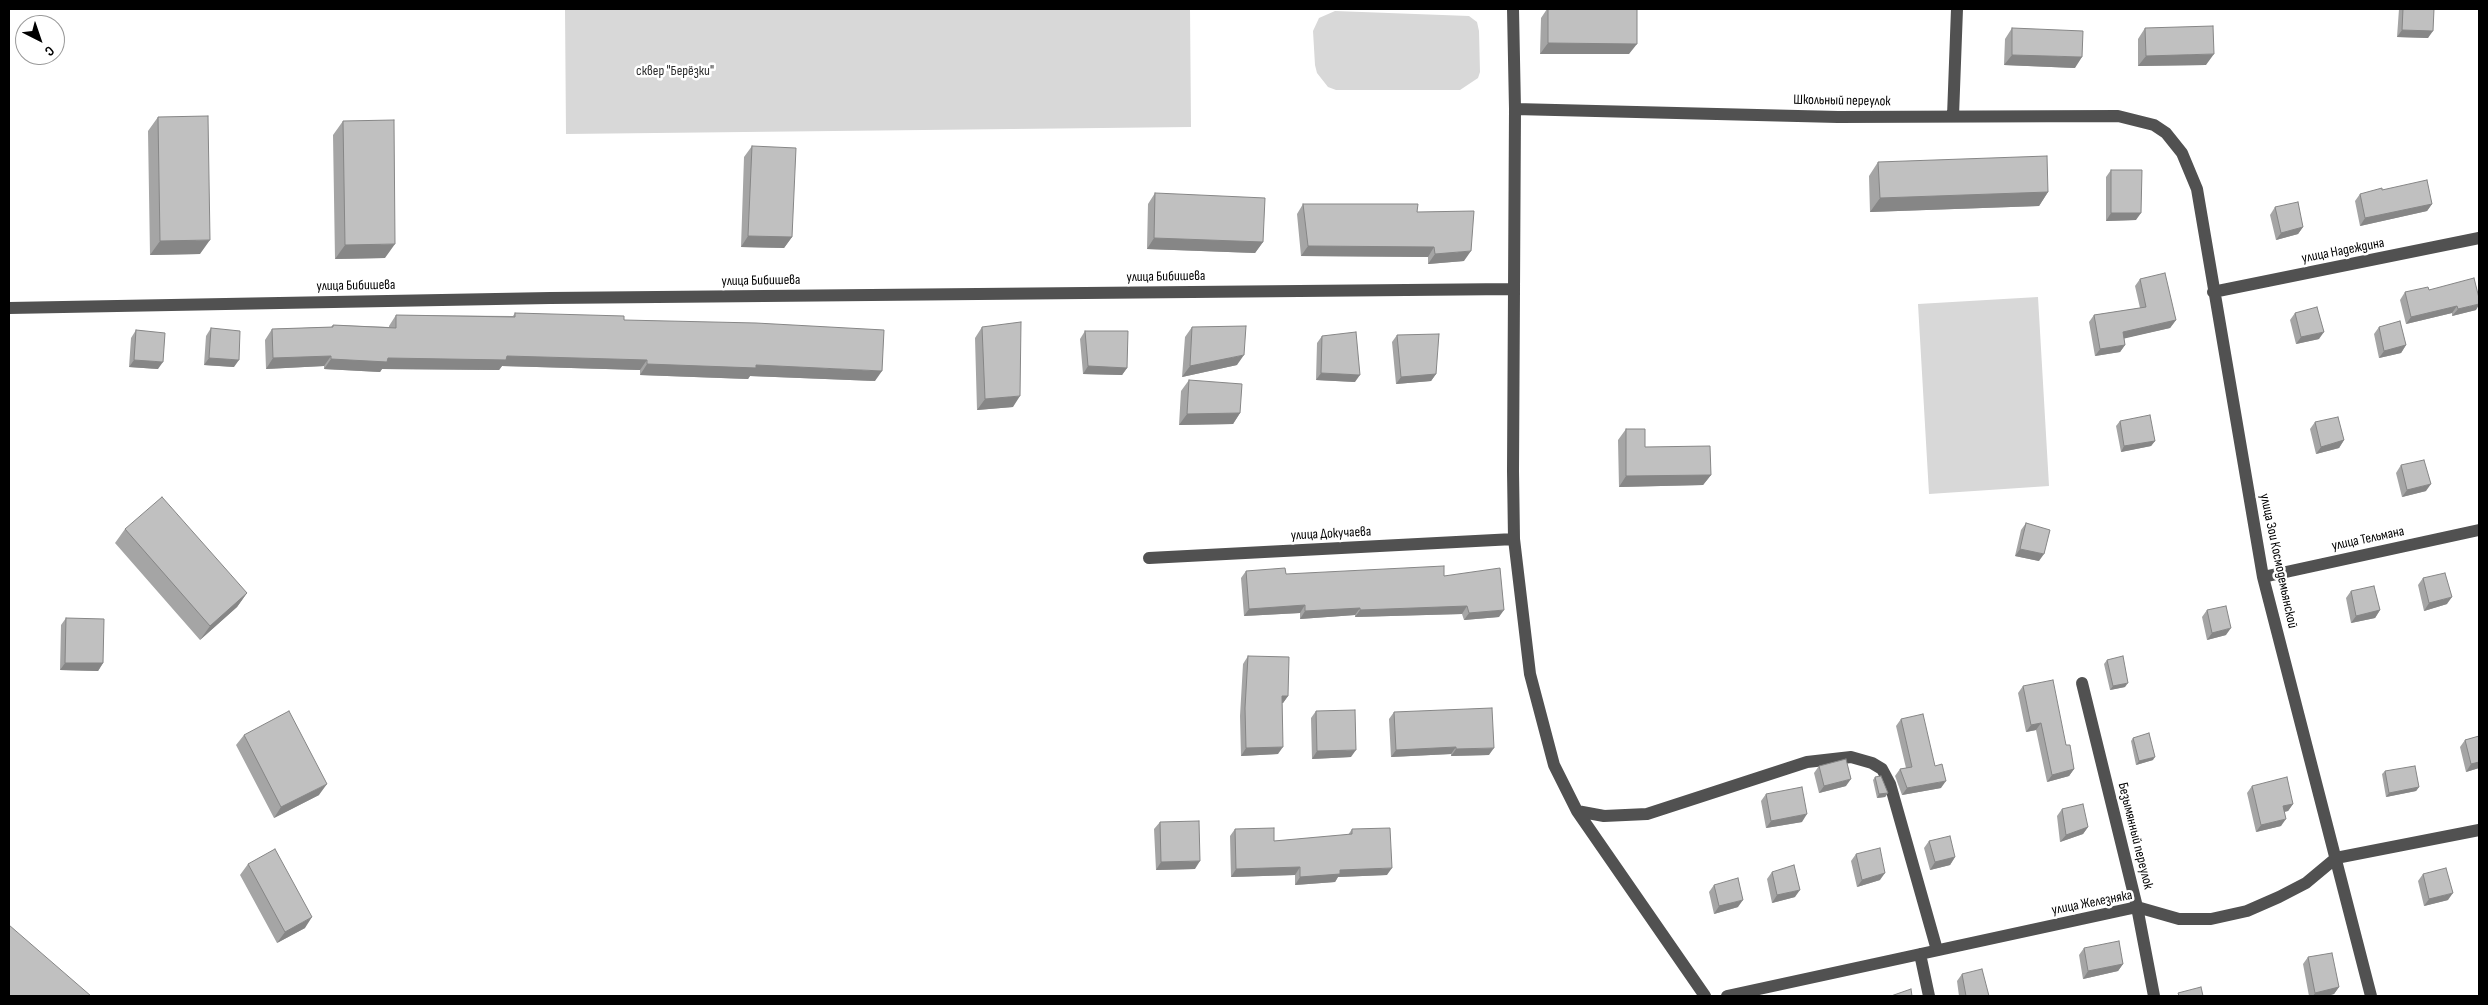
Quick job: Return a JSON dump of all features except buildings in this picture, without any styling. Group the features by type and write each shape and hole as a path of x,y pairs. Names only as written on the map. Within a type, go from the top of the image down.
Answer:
{"street":[{"path":"1513,9 1515,109 1513,289 1514,539 1530,674 1554,765 1577,810 1705,996"},
{"path":"1953,116 1957,9"},
{"name":"Школьный переулок","path":"1515,109 1838,116 2118,116 2154,125 2166,133"},
{"name":"улица Зои Космодемьянской","path":"2166,133 2182,153 2197,189 2263,577 2371,996"},
{"name":"улица Надеждина","path":"2213,292 2479,238"},
{"name":"улица Бибишева","path":"9,308 550,298 1513,289"},
{"name":"улица Тельмана","path":"2263,577 2479,530"},
{"name":"улица Докучаева","path":"1149,558 1514,539"},
{"name":"Безымянный переулок","path":"2082,684 2137,908 2154,996"},
{"path":"1577,810 1604,816 1647,814 1807,762 1851,757 1872,762 1882,769 1890,784 1937,950"},
{"name":"улица Железняка","path":"1727,996 2137,908 2179,919 2211,919 2247,911 2306,883 2336,858 2479,830"},
{"path":"1920,954 1929,996"}],"green space":[{"name":"сквер \"Берёзки\"","path":"565,9 1190,9 1191,127 566,134"},
{"path":"1335,11 1469,16 1477,22 1479,31 1480,72 1478,78 1460,90 1336,90 1328,87 1317,73 1313,31 1319,18"},
{"path":"2038,297 2049,486 1929,494 1918,304"}]}
